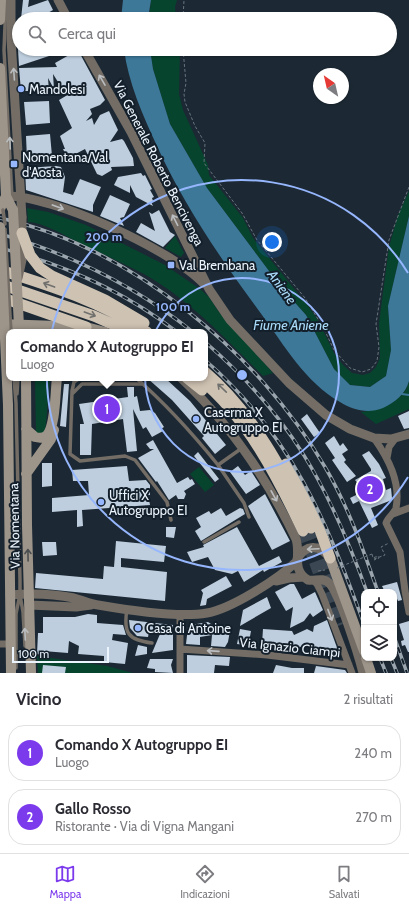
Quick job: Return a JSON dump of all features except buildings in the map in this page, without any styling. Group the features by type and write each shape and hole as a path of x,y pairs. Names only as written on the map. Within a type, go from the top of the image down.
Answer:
{"highway":[{"path":"22,233 30,255 40,268 55,277 105,300 145,327"},
{"path":"0,270 41,282 90,301 145,327"},
{"path":"0,284 98,317 124,329"},
{"path":"0,297 86,327"},
{"path":"208,375 254,419 286,464 317,522 330,558"},
{"path":"191,381 212,399 230,419 307,529 280,468 238,405"},
{"path":"202,381 222,400 252,439 274,473 293,510"}],"main road":[{"path":"0,20 1,0"},
{"name":"Via Nomentana","path":"0,68 7,202 17,281 20,329"},
{"name":"Via Nomentana","path":"3,226 11,329"},
{"path":"0,324 20,329 86,327 94,329"},
{"name":"Via Nomentana","path":"11,673 5,644 20,594 26,474 26,429 17,403 15,381"},
{"name":"Via Nomentana","path":"25,381 4,440 4,466 20,594 29,605 31,673"},
{"path":"26,429 35,437 44,437 48,433 53,416 56,381"},
{"path":"26,474 52,437 55,427 53,416"},
{"path":"330,558 361,643"},
{"path":"367,661 371,673"}],"street":[{"name":"Via Nomentana","path":"12,0 7,202 22,217 22,260 17,281"},
{"path":"58,0 64,12"},
{"name":"Via Generale Roberto Bencivenga","path":"88,56 128,127 209,289"},
{"path":"7,202 42,201 87,217 133,238 180,265 196,275 209,289 220,307 237,328 277,371 309,402 339,423 374,438 395,439 409,434"},
{"path":"180,265 189,266 192,262 192,255"},
{"path":"184,381 208,405 243,447 262,476 296,539 298,568 304,577"},
{"path":"374,438 387,458 397,485 396,504 393,514 386,523 401,554 406,580 409,612"},
{"path":"387,458 390,447 395,439"},
{"path":"393,514 409,508"},
{"path":"269,583 297,559 306,549 313,547 320,548 330,558"},
{"path":"29,605 76,607 96,605 180,614 197,614 214,611 269,583 289,578 304,577 313,580 325,580 332,587 363,673"},
{"path":"313,580 317,584 322,594 352,673"},
{"path":"20,594 74,598 96,605"},
{"path":"53,605 52,600 54,596"},
{"path":"180,614 180,673"},
{"name":"Via Ignazio Ciampi","path":"180,649 273,656 349,665"}],"lane":[{"name":"Via Nomentana","path":"6,0 4,50 7,202 3,226 20,329"},
{"name":"Via Nomentana","path":"0,162 7,202"},
{"name":"Via Nomentana","path":"14,381 17,403"},
{"name":"Via Nomentana","path":"18,381 20,594 23,612 26,673"},
{"path":"76,381 72,394 70,454 80,461 125,456 135,460 167,502 170,520"},
{"path":"140,381 177,417 218,465 244,503 249,517"},
{"path":"72,394 82,384 143,384"},
{"path":"218,465 243,447"},
{"path":"204,542 239,522"},
{"name":"Via Nomentana","path":"16,673 16,614 20,594"},
{"path":"127,608 125,622 127,633 133,638 152,643"}],"path":[{"path":"183,12 184,0"},
{"path":"184,56 186,83 184,94 185,102 195,126 205,143 204,163 242,213 257,240 305,298 324,329 334,350 350,368 362,372 372,369 377,361 379,347 376,324 389,240 409,187"},
{"path":"337,568 372,554 373,558 378,556 379,558 374,559 380,556 385,555 381,547 395,540"}],"green space":[{"path":"151,0 177,0 175,12 150,12"},
{"path":"151,56 180,56 179,94 183,110 208,165 209,175 243,218 253,238 308,306 318,320 334,353 343,365 352,373 363,375 370,373 376,367 380,358 379,323 389,247 398,215 409,191 409,216 388,306 391,350 386,376 370,387 350,385 334,369 306,315 281,287 207,188 170,124 153,69"},
{"path":"27,208 48,212 86,225 165,265 209,297 218,311 273,373 263,376 207,321 161,284 144,274 54,230 28,222"},
{"path":"175,236 184,253 181,257 165,248"},
{"path":"35,381 50,381 45,433 36,433"},
{"path":"409,381 409,409 376,424 361,412 390,404 402,395"},
{"path":"199,467 214,485 205,492 190,474"},
{"path":"37,656 107,666 133,673 38,673"}],"water":[{"path":"123,0 151,0 149,12 122,12"},
{"name":"Fiume Aniene","path":"125,56 151,56 153,69 170,124 207,188 281,287 306,315 334,369 350,385 370,387 386,376 391,350 388,306 409,216 409,381 405,390 395,401 383,408 372,411 350,407 328,394 296,363 219,254 179,190 141,111"}],"waterway":[{"path":"402,394 409,395"}],"tunnel":[{"path":"311,528 335,591"},
{"path":"303,531 338,626"}],"railway":[{"path":"0,218 49,232 97,253 143,279 187,311 228,346 265,384 297,425 325,467 348,512 377,589"},
{"path":"0,234 52,251 101,273 148,300 189,329"},
{"path":"0,248 47,262 93,281 136,304 173,329"},
{"path":"208,345 235,370 261,398 284,426 304,455 322,486 338,519 366,589"},
{"path":"208,363 235,389 284,449 320,514 361,616"},
{"path":"397,645 407,673"},
{"path":"381,661 386,673"},
{"path":"392,661 397,673"}],"place":[{"name":"Mandolesi","path":"21,89"},
{"name":"Nomentana/Val d'Aosta","path":"14,164"},
{"name":"Val Brembana","path":"171,265"},
{"name":"Comando X Autogruppo EI","path":"107,409"},
{"name":"Caserma X Autogruppo EI","path":"196,419"},
{"name":"Gallo Rosso","path":"370,489"},
{"name":"Uffici X Autogruppo EI","path":"101,502"},
{"name":"Casa di Antoine","path":"138,628"}],"water label":[{"name":"Aniene","path":"282,287"}]}
